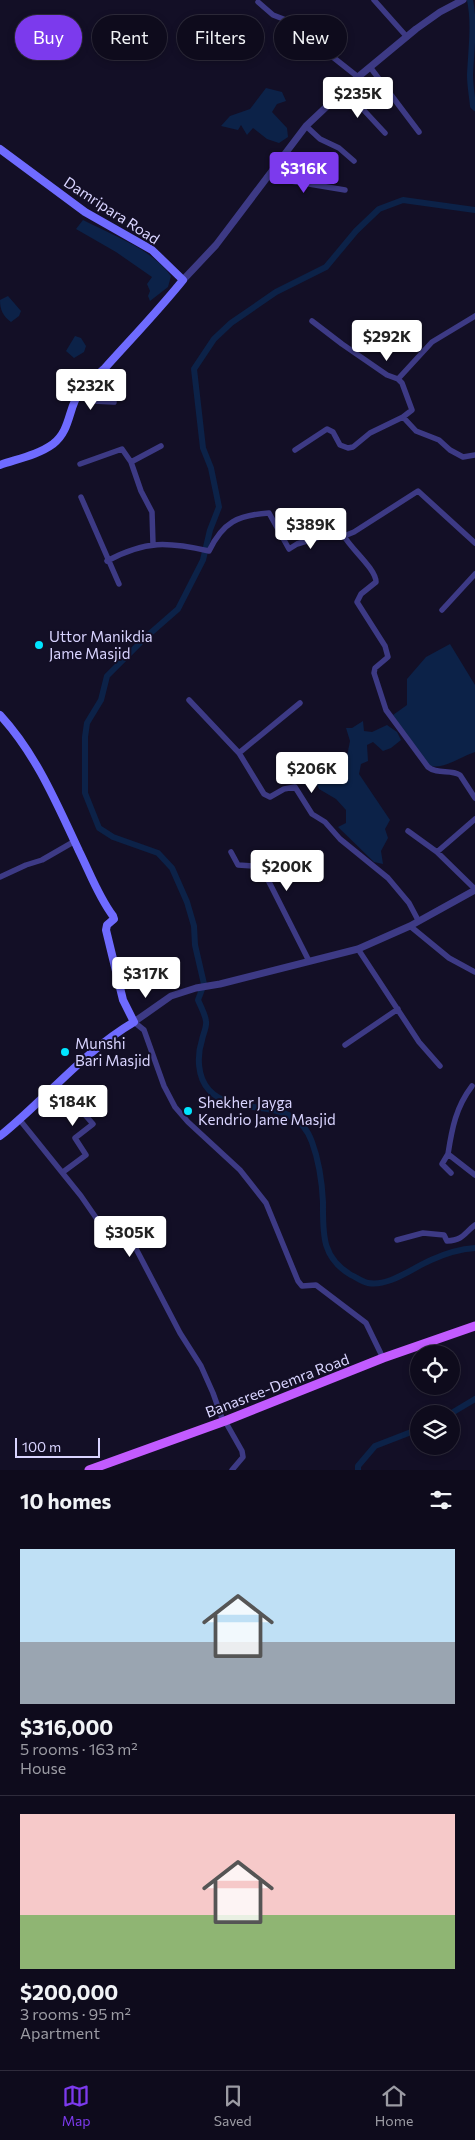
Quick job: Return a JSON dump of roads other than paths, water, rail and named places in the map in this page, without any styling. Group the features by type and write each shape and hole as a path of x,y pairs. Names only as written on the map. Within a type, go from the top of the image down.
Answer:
{"main road":[{"name":"Damripara Road","path":"0,148 84,212 152,250 183,280"},
{"path":"0,465 38,453 54,444 65,430 72,414 73,402 81,389 104,369 183,280"},
{"path":"0,716 10,727 46,782 100,895 113,916 114,919 107,926 106,930 123,1000 134,1022 95,1049 0,1136"},
{"name":"Banasree-Demra Road","path":"89,1470 224,1421 383,1358 475,1326"}],"street":[{"path":"374,0 407,37"},
{"path":"183,280 216,245 306,126 358,77 407,37 453,4 463,0"},
{"path":"258,2 273,15 286,20 358,77"},
{"path":"370,68 419,132"},
{"path":"340,94 359,105 385,134"},
{"path":"306,126 320,139 339,148 354,161"},
{"path":"267,177 345,190"},
{"path":"398,379 432,342 475,316"},
{"path":"295,450 327,429 333,432 340,445 348,448 353,447 370,433 403,417 412,410 402,383 398,379 387,374 342,344 312,321"},
{"path":"81,389 92,401 114,402"},
{"path":"403,417 416,431 439,440 450,450 463,457 475,455"},
{"path":"131,462 161,446"},
{"path":"80,464 122,449 131,462 141,491 152,512 153,544"},
{"path":"344,536 354,532 418,490 475,543"},
{"path":"81,497 118,584"},
{"path":"107,561 153,544 174,544 209,551 233,520 257,514 269,513 289,549 297,544 339,531 369,566 376,578 376,582 361,594 357,602 386,646 388,657 375,668 374,673 386,710 428,767 436,771 460,774 475,798"},
{"path":"442,610 475,574"},
{"path":"189,700 239,753 267,796 291,786 300,791 312,814 325,822 340,839 388,878 409,903 418,920"},
{"path":"239,753 300,703"},
{"path":"437,852 475,819"},
{"path":"383,1358 366,1323 316,1285 302,1286 298,1281 266,1203 240,1170 188,1122 175,1107 164,1086 144,1030 134,1022 171,996 196,988 220,984 358,949 410,926 475,890 437,852 408,831"},
{"path":"0,877 42,860 75,841"},
{"path":"231,852 238,865 253,866 263,870 309,961"},
{"path":"410,926 449,958 475,972"},
{"path":"358,949 419,1042 440,1066"},
{"path":"345,1045 398,1009"},
{"path":"58,1084 93,1124 75,1138 86,1155 63,1172"},
{"path":"451,1173 442,1164 448,1154 452,1126 464,1096 472,1086"},
{"path":"19,1119 63,1172 110,1238 126,1234 132,1241 180,1333 201,1366 224,1421 242,1451 243,1456 232,1470"},
{"path":"448,1154 475,1175"},
{"path":"398,1240 423,1233 444,1235 447,1240 454,1240 464,1236 475,1225"}],"water":[{"path":"266,88 282,92 286,101 277,104 272,112 287,128 288,137 279,143 267,139 253,128 247,135 241,125 238,130 221,126 230,116 250,109"},
{"path":"83,220 131,243 153,258 171,276 168,287 150,301 148,296 150,291 147,284 152,277 116,252 76,229"},
{"path":"8,296 21,311 19,316 11,322 2,312 0,304 0,300"},
{"path":"75,336 81,338 86,346 84,352 74,358 66,351"},
{"path":"450,644 475,685 475,752 441,766 429,766 393,715 407,705 407,679 426,657"},
{"path":"363,721 364,731 372,732 387,725 397,732 401,740 391,748 383,751 373,742 367,745 368,761 361,764 359,774 390,820 385,829 388,838 381,851 383,864 374,862 338,827 346,823 346,810 336,799 319,789 308,765 347,756 350,741 346,728 352,728"}],"waterway":[{"path":"470,0 472,28 470,79 473,106 475,108"},
{"path":"475,210 403,200 379,209 356,231 326,267 276,292 231,323 214,339 194,369 203,448 211,468 219,507 210,530 203,560 178,609 146,637 107,676 101,700 87,723 85,737 85,793 99,828 113,837 158,853 172,868 187,902 194,926 195,945 204,984 198,1000 206,1023 199,1052 199,1066 202,1079 209,1090 221,1099 234,1104 279,1111 292,1117 304,1127 312,1142 318,1164 323,1194 324,1234 329,1252 334,1260 351,1275 366,1282 376,1283 392,1280 441,1256 475,1248"},
{"path":"460,1408 475,1399"},
{"path":"358,1470 358,1466 375,1446 410,1432"}],"place":[{"name":"Uttor Manikdia Jame Masjid","path":"39,645"},
{"name":"Munshi Bari Masjid","path":"65,1052"},
{"name":"Shekher Jayga Kendrio Jame Masjid","path":"188,1111"}]}
